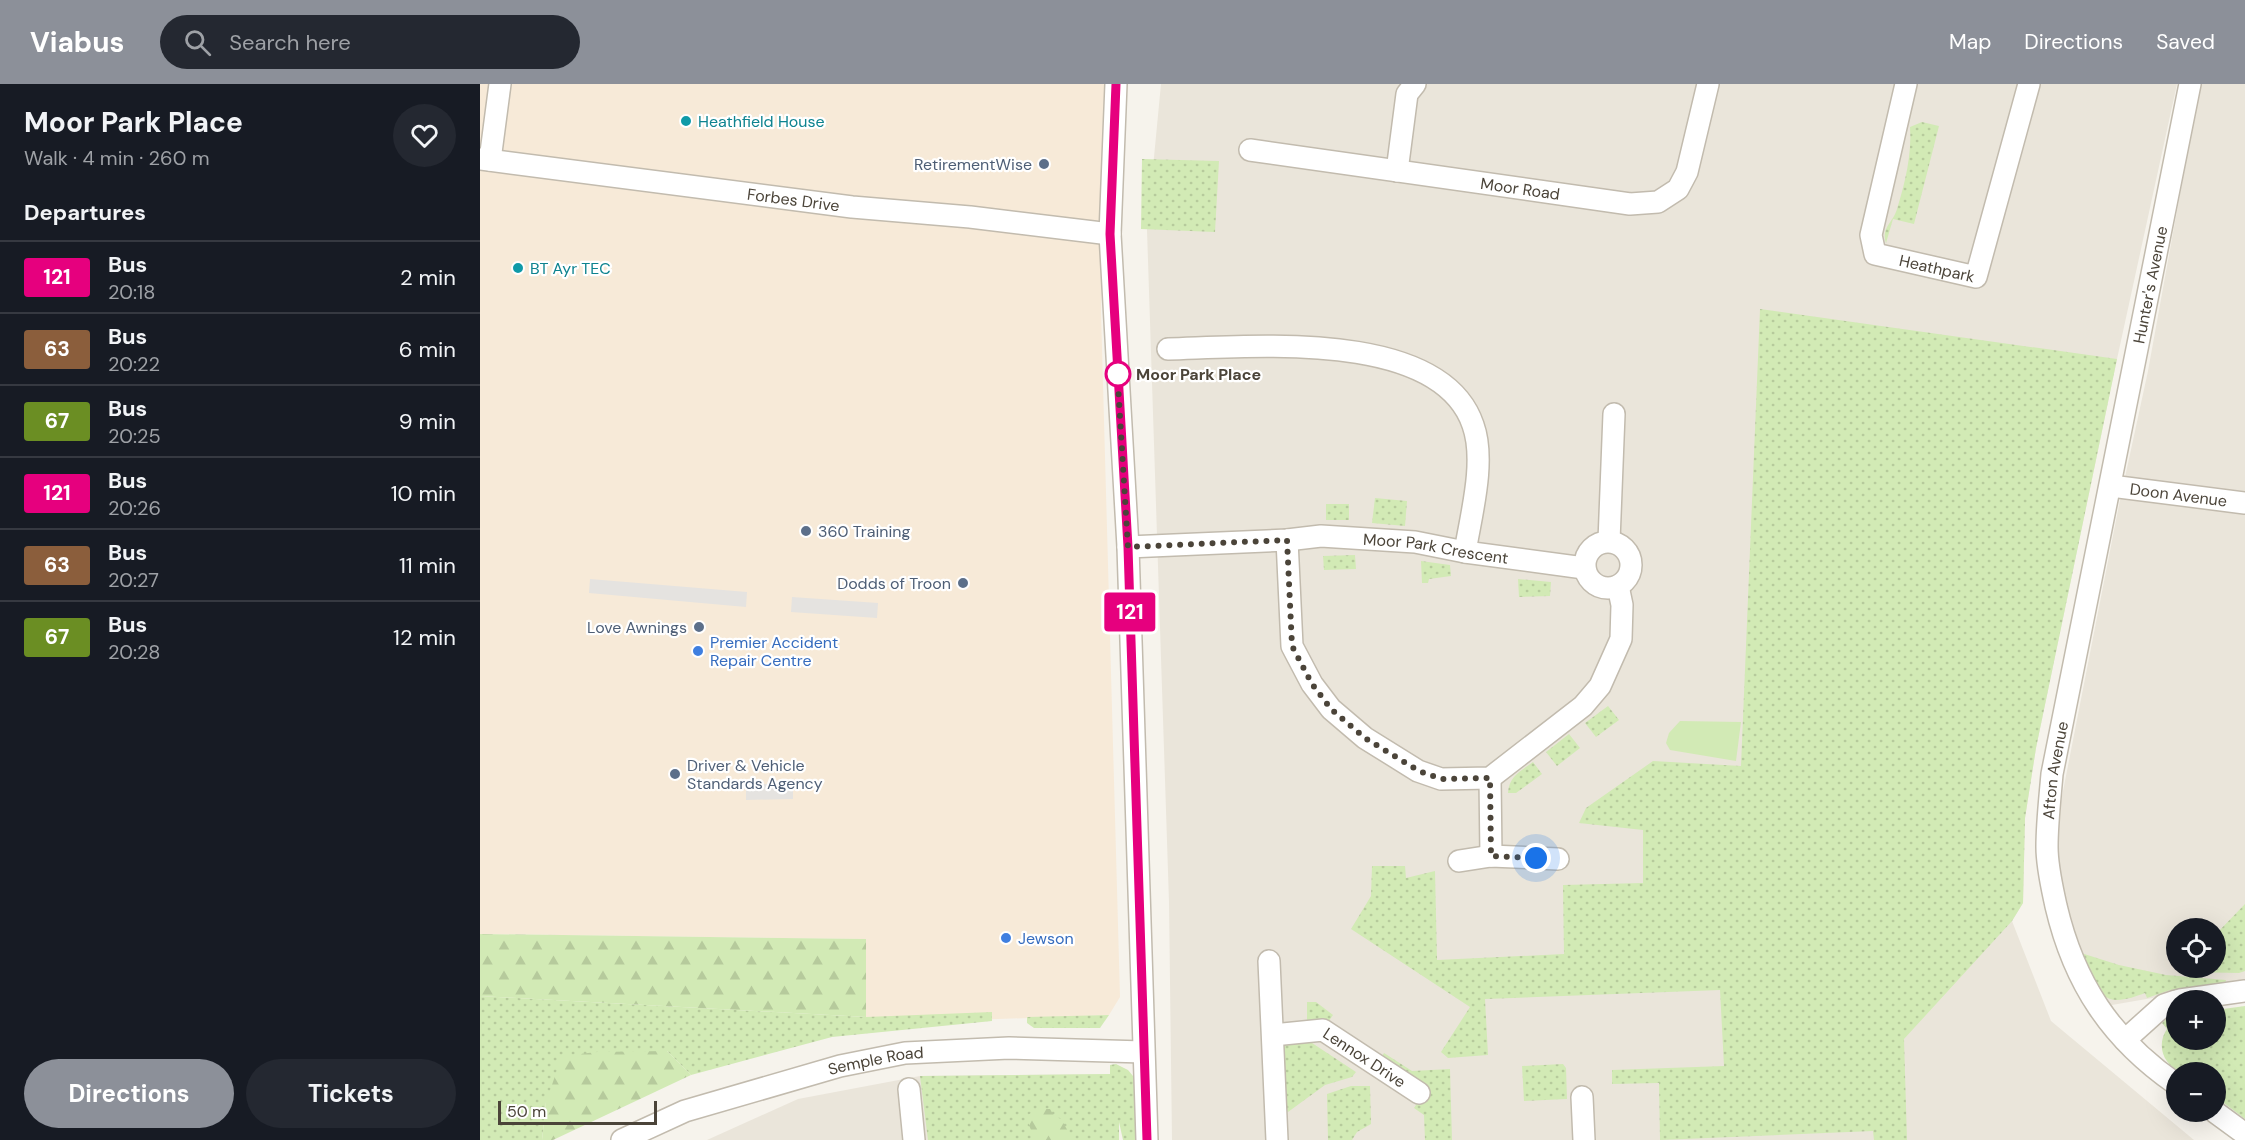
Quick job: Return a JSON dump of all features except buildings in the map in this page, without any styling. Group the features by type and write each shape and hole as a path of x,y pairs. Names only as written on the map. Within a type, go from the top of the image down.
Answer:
{"street":[{"path":"485,159 500,84"},
{"path":"1116,84 1110,234 1128,547 1147,1140"},
{"path":"1397,171 1407,94 1415,84"},
{"name":"Moor Road","path":"1250,150 1630,204 1658,202 1678,189 1687,172 1708,84"},
{"name":"Heathpark","path":"1906,84 1871,235 1875,254 1976,277 2029,84"},
{"name":"Hunter's Avenue","path":"2111,486 2190,84"},
{"name":"Forbes Drive","path":"485,159 852,207 970,217 1110,234"},
{"path":"1168,349 1329,348 1400,362 1442,382 1461,403 1473,424 1478,444 1477,472 1465,552"},
{"path":"1609,541 1614,414"},
{"name":"Doon Avenue","path":"2111,486 2245,503"},
{"name":"Afton Avenue","path":"2111,486 2052,774 2047,849 2051,885 2074,966 2106,1019 2125,1040 2166,1077"},
{"name":"Moor Park Crescent","path":"1128,547 1287,540 1321,536 1415,543 1584,568"},
{"path":"1287,540 1292,646 1312,684 1331,709 1365,738 1419,771 1441,779 1490,778 1583,706 1600,686 1621,639 1622,605 1618,586"},
{"path":"1609,541 1621,545 1629,554 1632,562 1631,572 1626,580 1618,586 1606,588 1595,585 1584,568 1585,559 1592,547 1609,541"},
{"path":"1490,778 1491,856"},
{"path":"1459,861 1491,856 1558,859"},
{"path":"1269,961 1277,1140"},
{"path":"2226,994 2245,991"},
{"path":"2125,1040 2166,1004"},
{"name":"Lennox Drive","path":"1273,1035 1323,1030 1419,1093"},
{"name":"Semple Road","path":"622,1140 695,1107 840,1066 905,1053 1009,1047 1143,1052"},
{"path":"909,1089 914,1140"},
{"path":"1582,1097 1584,1140"},
{"path":"2226,1120 2245,1134"}],"shaded area":[{"path":"480,84 1108,84 1101,312 1120,997 1109,1015 863,1024 865,939 480,934"},
{"path":"1161,84 2177,84 2036,748 2025,818 2023,903 2012,921 2051,1021 2166,1117 2166,1122 2172,1122 2194,1140 1172,1140 1169,902 1147,230"},
{"path":"2200,84 2245,84 2245,982 2199,990 2166,990 2166,996 2106,1006 2092,984 2072,928 2060,877 2056,827 2119,505 2148,371"},
{"path":"590,579 747,592 746,607 589,593"},
{"path":"792,597 878,603 877,618 791,612"},
{"path":"746,784 793,784 793,799 746,800"},
{"path":"1117,1074 1119,1140 707,1140 798,1099 920,1076"}],"green space":[{"path":"1922,122 1939,126 1914,224 1893,219 1886,243 1886,229 1897,209 1905,179 1910,148 1910,127"},
{"path":"1142,159 1219,161 1215,232 1141,229"},
{"path":"1760,309 2117,359 2036,748 2025,818 2023,903 2012,921 1904,1039 1907,1140 1874,1140 1873,1131 1660,1140 1659,1083 1612,1084 1612,1070 1724,1066 1720,990 1485,999 1488,1055 1448,1058 1441,1052 1470,1007 1351,929 1371,896 1372,866 1405,866 1406,878 1435,871 1437,960 1564,954 1563,885 1643,883 1643,830 1579,823 1586,808 1653,761 1741,766"},
{"path":"1375,498 1407,501 1405,526 1372,523"},
{"path":"1326,504 1349,504 1349,520 1326,520"},
{"path":"1355,555 1356,569 1324,570 1323,556"},
{"path":"1421,561 1450,565 1451,576 1429,579 1428,583 1422,583"},
{"path":"1518,579 1551,582 1550,596 1519,597"},
{"path":"1608,706 1619,720 1596,737 1585,723"},
{"path":"1680,721 1741,722 1736,761 1670,750 1666,743 1669,733"},
{"path":"1569,734 1580,748 1557,766 1546,752"},
{"path":"1533,762 1542,774 1516,793 1508,793 1513,778"},
{"path":"2245,904 2245,971 2239,973 2226,973 2226,924"},
{"path":"480,934 866,939 866,1017 480,996"},
{"path":"2081,953 2119,965 2166,975 2166,978 2226,980 2225,984 2166,990 2147,998 2145,993 2117,1000 2103,995 2090,975"},
{"path":"480,996 866,1017 992,1012 992,1021 832,1037 691,1075 667,1051 546,1102 542,1140 480,1140"},
{"path":"1307,1002 1316,1002 1333,1015 1326,1025 1307,1025"},
{"path":"2245,1006 2245,1119 2226,1105 2226,1062 2168,1062 2163,1054 2162,1041 2166,1031 2166,1050 2226,1050 2226,1009"},
{"path":"1109,1015 1100,1028 1034,1028 1027,1023 1027,1017"},
{"path":"1309,1041 1356,1072 1352,1077 1325,1085 1288,1112 1285,1110 1278,1049 1286,1043"},
{"path":"667,1051 691,1075 553,1140 542,1140 546,1102 562,1056 597,1052"},
{"path":"1384,1053 1412,1071 1450,1069 1452,1140 1425,1140 1424,1115 1414,1108 1425,1091 1379,1061"},
{"path":"1116,1064 1128,1070 1138,1082 1143,1140 1123,1140 1119,1122 1119,1140 928,1140 920,1076 1110,1074 1110,1065"},
{"path":"1563,1064 1566,1068 1567,1099 1524,1101 1522,1066"},
{"path":"1351,1086 1370,1086 1371,1124 1357,1132 1352,1140 1328,1140 1327,1094"},
{"path":"1037,1109 1050,1109 1054,1116 1061,1119 1073,1140 1035,1140 1028,1115"}],"bus line":[{"name":"121","path":"1116,84 1110,234 1128,547 1147,1140"}],"place":[{"name":"Heathfield House","path":"686,121"},
{"name":"RetirementWise","path":"1044,164"},
{"name":"BT Ayr TEC","path":"518,268"},
{"name":"Moor Park Place","path":"1118,374"},
{"name":"360 Training","path":"806,531"},
{"name":"Dodds of Troon","path":"963,583"},
{"name":"Love Awnings","path":"699,627"},
{"name":"Premier Accident Repair Centre","path":"698,651"},
{"name":"Driver & Vehicle Standards Agency","path":"675,774"},
{"name":"Jewson","path":"1006,938"}],"route":[{"path":"1118,374 1117,368 1128,547 1287,540 1292,646 1312,684 1331,709 1365,738 1419,771 1441,779 1490,778 1491,856 1536,858"}]}
